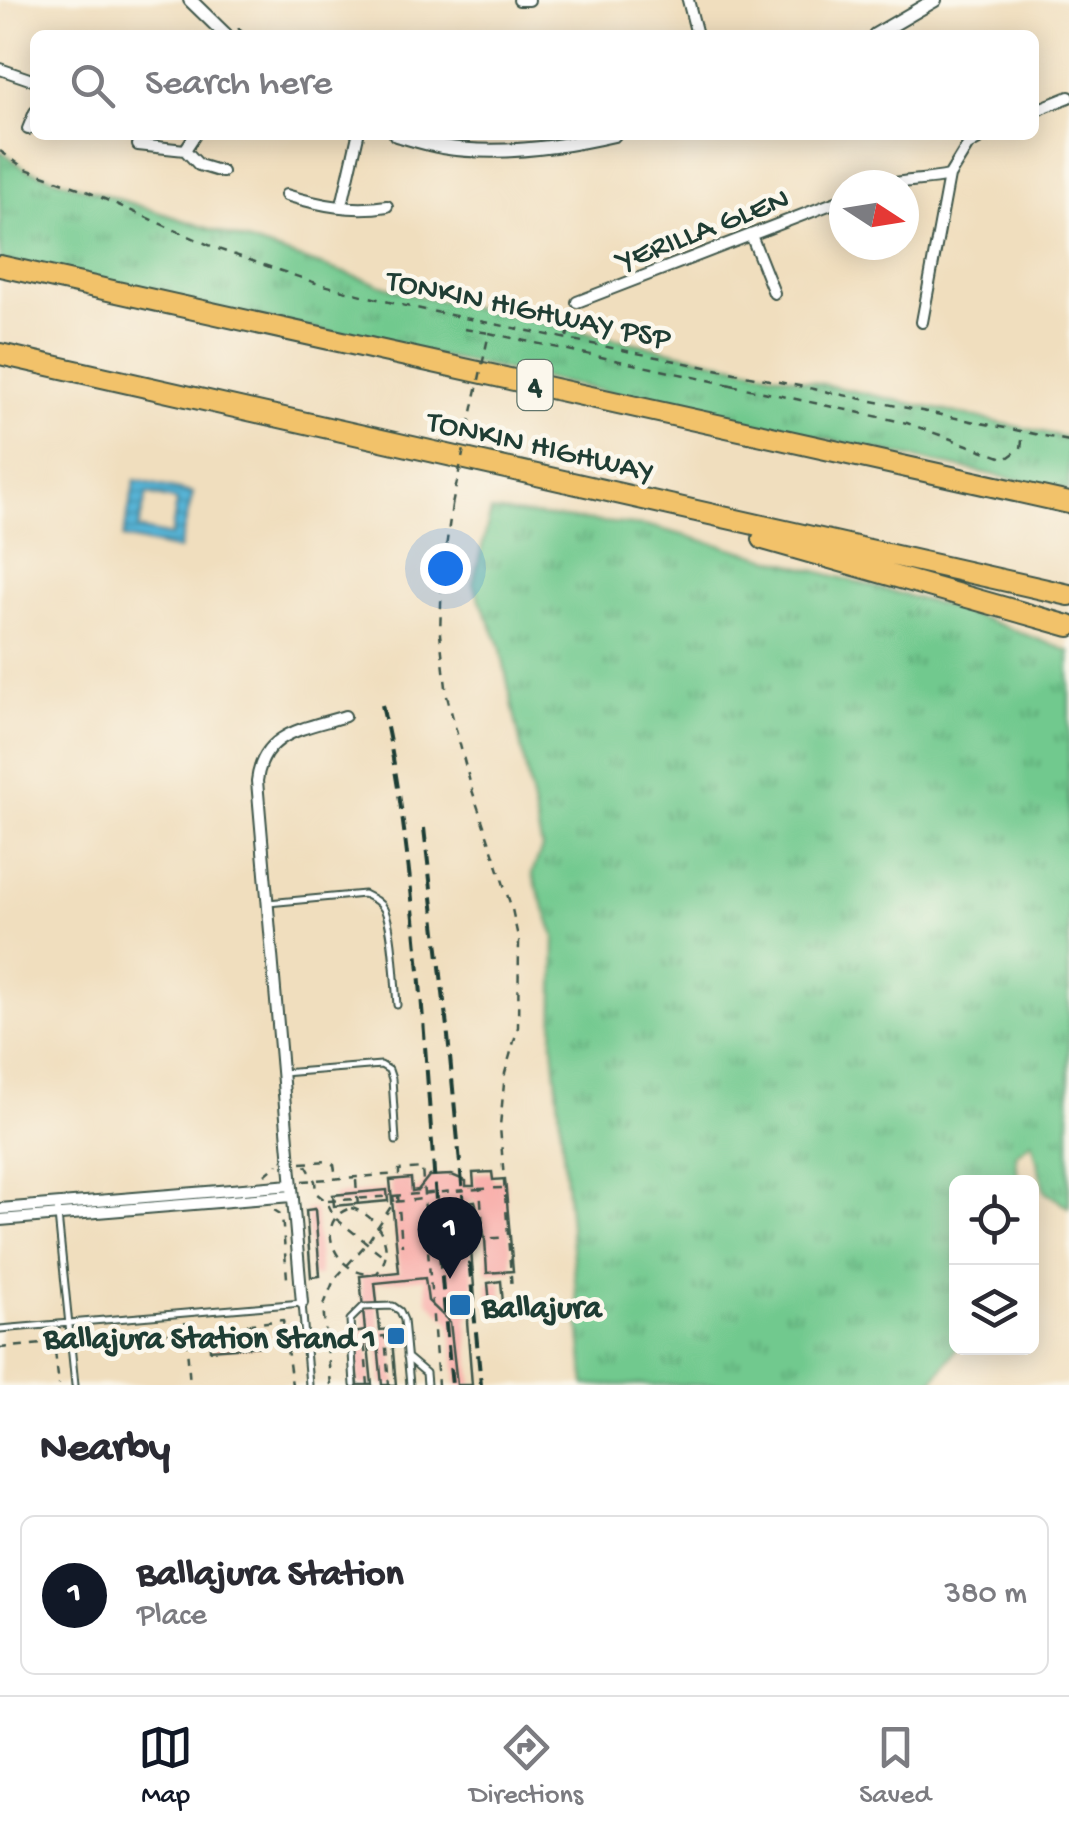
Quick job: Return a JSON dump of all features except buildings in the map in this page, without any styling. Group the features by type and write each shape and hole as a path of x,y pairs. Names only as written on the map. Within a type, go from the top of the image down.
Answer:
{"highway":[{"name":"TONKIN HIGHWAY","path":"0,266 1069,502"},
{"name":"TONKIN HIGHWAY","path":"0,354 1069,595"},
{"path":"643,498 762,538 1069,626"}],"street":[{"path":"190,0 221,30"},
{"path":"519,0 529,0"},
{"path":"688,0 696,30"},
{"path":"884,30 935,0"},
{"path":"0,69 30,78"},
{"path":"1039,109 1067,99"},
{"path":"28,129 30,124"},
{"path":"185,150 192,140"},
{"path":"342,205 357,140"},
{"path":"414,140 440,147 488,151 586,140"},
{"path":"922,322 949,176 968,146 978,140"},
{"path":"138,144 185,150 198,165 222,172"},
{"path":"919,182 949,176"},
{"path":"286,196 321,206 387,206"},
{"name":"YERILLA GLEN","path":"577,302 829,205"},
{"path":"752,234 774,293"},
{"path":"302,1303 257,800 259,767 274,742 345,716"},
{"path":"0,1220 57,1210 292,1191"},
{"path":"0,1208 57,1210"}],"lane":[{"path":"268,903 364,894 375,899 384,910 388,925 398,1005"},
{"path":"282,1073 381,1065 389,1070 392,1079 396,1141"},
{"path":"57,1210 75,1385"},
{"path":"0,1328 185,1316 302,1303 309,1385"},
{"path":"354,1385 350,1320 363,1307 393,1306 400,1311 410,1385"},
{"path":"407,1357 426,1373 426,1385"}],"path":[{"name":"TONKIN HIGHWAY PSP","path":"0,152 26,169 84,190 218,250 316,283 401,305 1069,441"},
{"path":"567,339 577,302"},
{"path":"464,328 907,423 1006,459 1020,448 1024,432"},
{"path":"490,333 452,505 442,576 440,634 447,696 519,942 518,1027 505,1073 500,1126 512,1290"},
{"path":"304,1163 315,1181 316,1194 327,1202 335,1218 386,1258"},
{"path":"292,1191 298,1181 399,1174 399,1170 422,1168 438,1385"},
{"path":"356,1178 358,1209"},
{"path":"327,1202 504,1188"},
{"path":"480,1189 484,1239 508,1238"},
{"path":"331,1385 322,1307 334,1280 378,1227 396,1195"},
{"path":"396,1195 402,1246"},
{"path":"394,1202 424,1199"},
{"path":"270,1209 282,1215 288,1285 281,1296 282,1306"},
{"path":"346,1209 358,1209 378,1227 386,1258 377,1273 367,1275 347,1267 332,1247 335,1218 346,1209"},
{"path":"185,1316 190,1385"},
{"path":"81,1350 82,1339 283,1320 292,1385"},
{"path":"368,1385 364,1338 385,1336 389,1385"},
{"path":"0,1348 54,1344 58,1385"}],"green space":[{"path":"0,150 26,169 406,293 1069,438 1069,491 0,262"},
{"path":"491,511 653,527 960,610 1069,651 1069,1207 1045,1192 1032,1141 1016,1154 1018,1175 949,1175 952,1355 930,1385 585,1385 553,1044 555,937 532,873 542,848 500,645 473,584"}],"water":[{"path":"135,480 193,493 179,550 123,538","holes":["147,494 177,501 171,536 138,529"]}],"railway":[{"path":"382,705 399,792 413,908 452,1385"},
{"path":"424,828 481,1385"}],"place":[{"name":"Ballajura Station","path":"450,1279"},
{"name":"Ballajura","path":"460,1305"},
{"name":"Ballajura Station Stand 1","path":"396,1336"}]}
